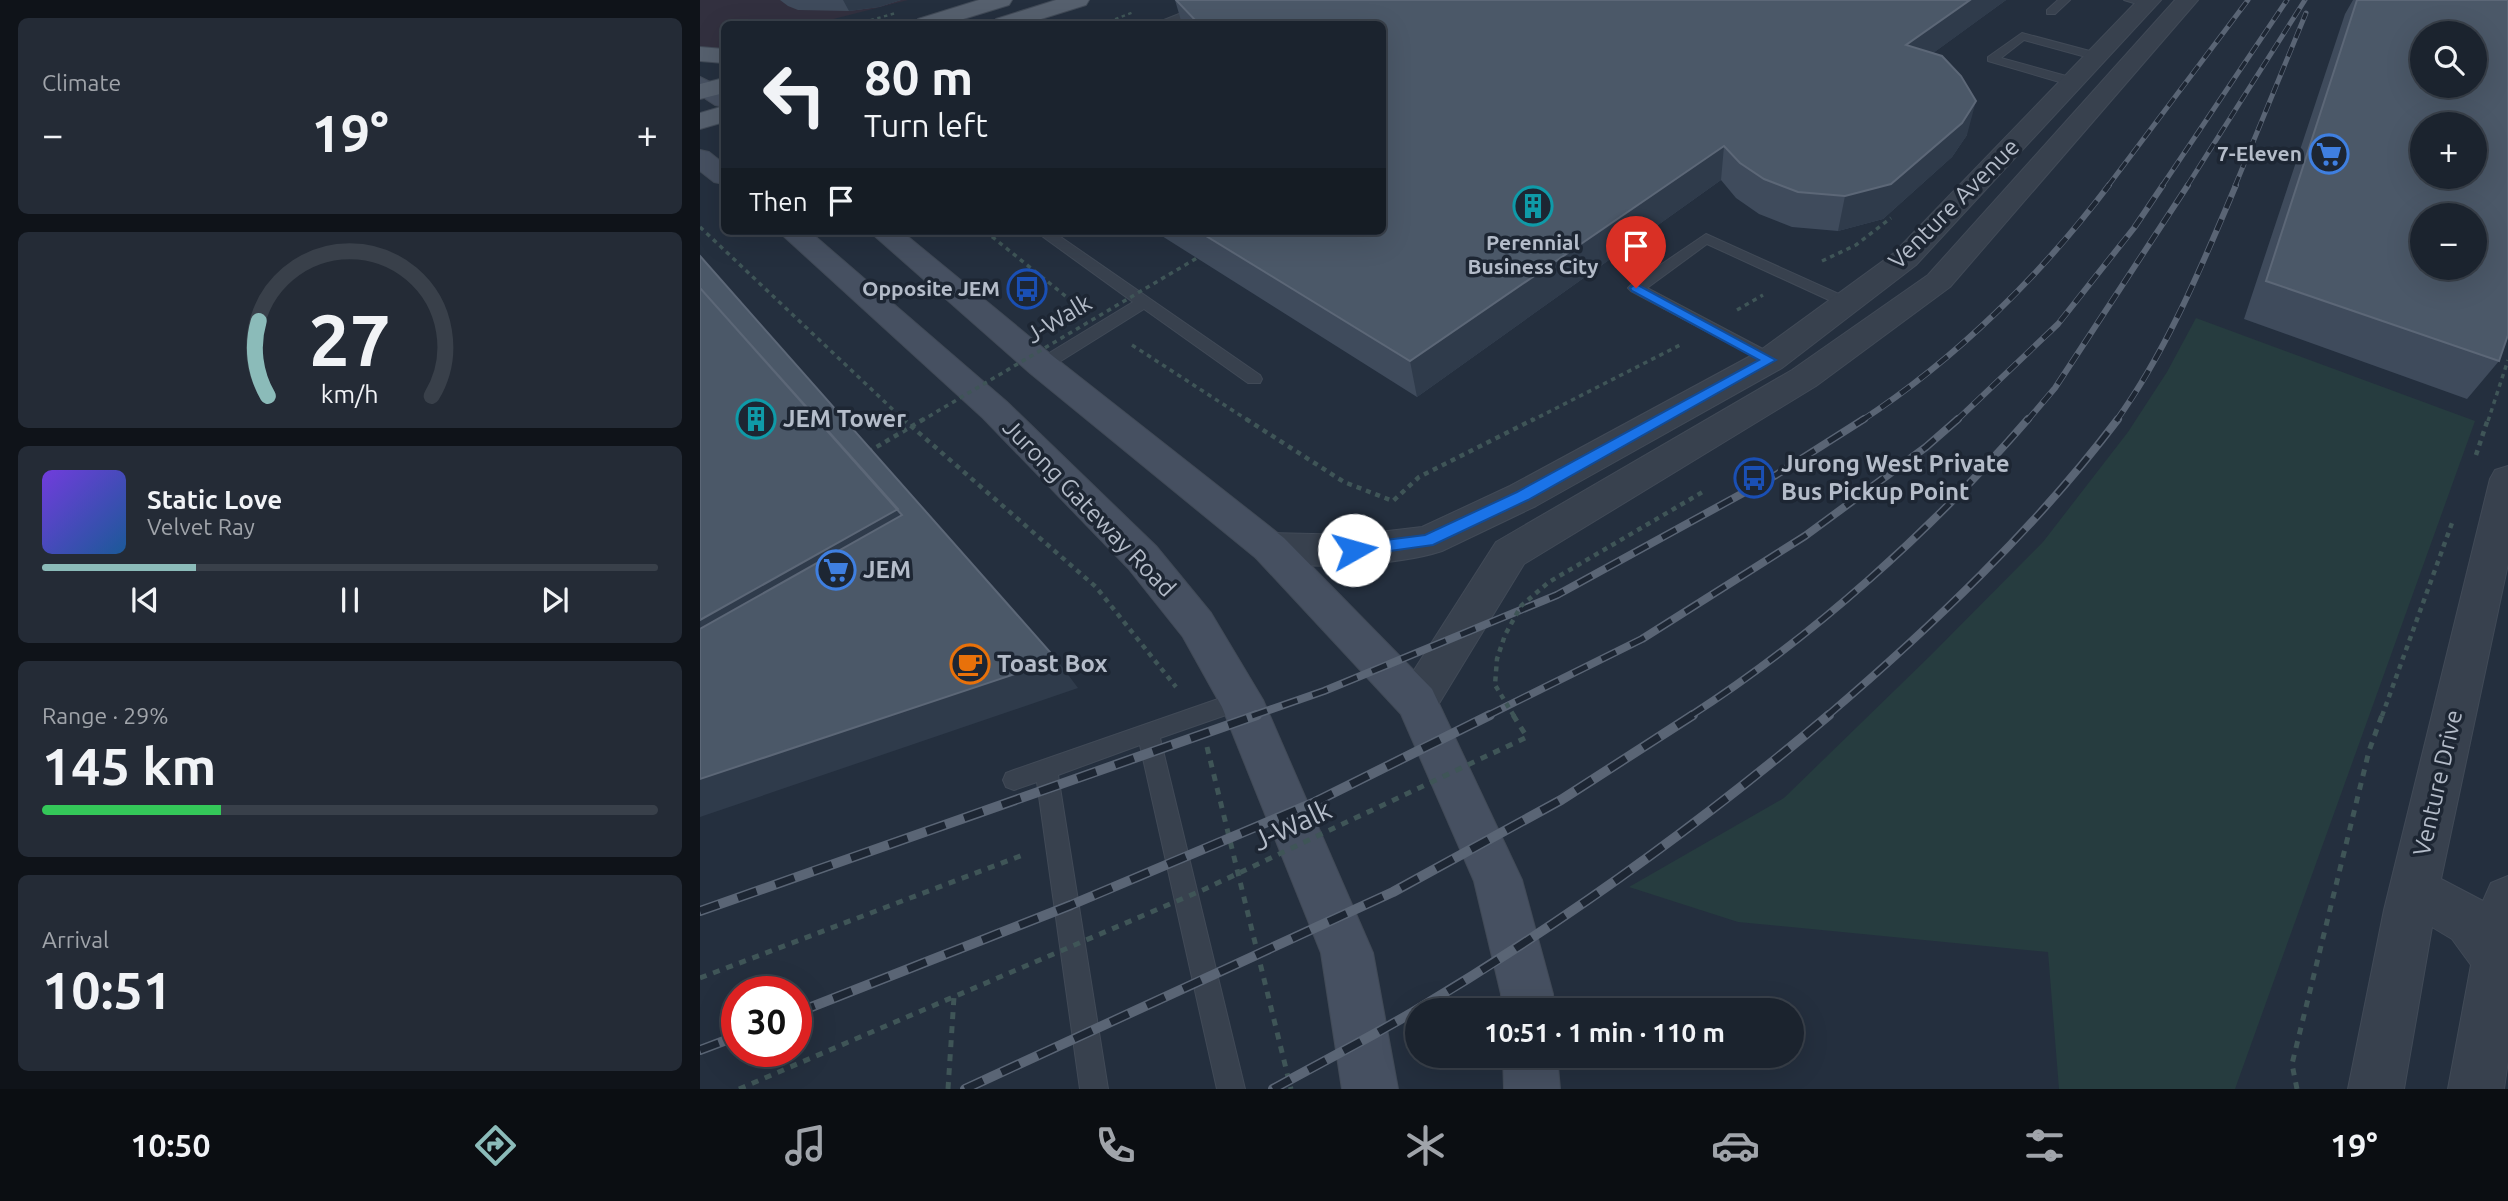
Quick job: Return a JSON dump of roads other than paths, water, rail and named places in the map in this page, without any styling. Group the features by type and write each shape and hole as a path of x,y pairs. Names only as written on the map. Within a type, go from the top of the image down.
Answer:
{"main road":[{"path":"935,21 1001,0"},
{"path":"1013,21 1078,0"},
{"path":"700,54 721,56"},
{"path":"700,121 721,115"},
{"path":"700,158 721,174"},
{"name":"Jurong Gateway Road","path":"798,235 995,410 1143,556 1197,625 1219,707 1347,953 1362,1086"},
{"path":"888,235 1042,365 1270,548 1417,702 1497,880 1527,998"},
{"path":"1531,1068 1532,1089"}],"street":[{"name":"Venture Avenue","path":"1417,702 1510,554 1804,378 1939,281 2187,0"},
{"name":"Venture Avenue","path":"1270,548 1354,550 1428,541 1523,496 1770,360 1905,259 2097,56 2142,1"},
{"name":"Venture Drive","path":"2376,1089 2490,472"},
{"path":"2476,1089 2508,900"},
{"path":"2409,910 2436,901 2470,921 2497,958"}],"lane":[{"path":"1168,21 1224,0"},
{"path":"2050,12 2064,0"},
{"path":"2073,82 1992,59 2022,36 2097,56"},
{"path":"1048,235 1254,379"},
{"path":"1770,360 1636,288 1706,238 1847,303"},
{"path":"1042,365 1143,303"},
{"path":"1014,780 1219,707"},
{"path":"1148,733 1231,1089"},
{"path":"1046,769 1094,1089"}],"railway":[{"path":"2108,186 2248,0"},
{"path":"2162,186 2287,0"},
{"path":"2187,186 2305,0"},
{"path":"2235,186 2306,13"},
{"path":"1863,420 1930,371 1995,314 2055,251 2109,185"},
{"path":"1956,421 2058,324 2134,228 2163,185"},
{"path":"2027,421 2055,388 2188,185"},
{"path":"2116,421 2168,336 2236,185"},
{"path":"1487,716 1642,639 1805,536 1926,447 1958,419"},
{"path":"1690,716 1781,652 1870,579 1952,501 2028,419"},
{"path":"1827,716 1905,648 2017,538 2086,460 2118,419"},
{"path":"1252,716 1324,691 1557,595 1776,475 1863,420"},
{"path":"700,911 1257,715"},
{"path":"812,1007 1071,905 1315,802 1490,715"},
{"path":"965,1089 1393,892 1561,800 1693,715"},
{"path":"1273,1089 1413,1012 1575,909 1730,796 1829,715"},
{"path":"700,1050 721,1042"}],"place":[{"name":"7-Eleven","path":"2329,154"},
{"name":"Perennial Business City","path":"1533,206"},
{"name":"Opposite JEM","path":"1027,289"},
{"name":"JEM Tower","path":"756,419"},
{"name":"Jurong West Private Bus Pickup Point","path":"1754,478"},
{"name":"JEM","path":"836,570"},
{"name":"Toast Box","path":"970,664"}]}
